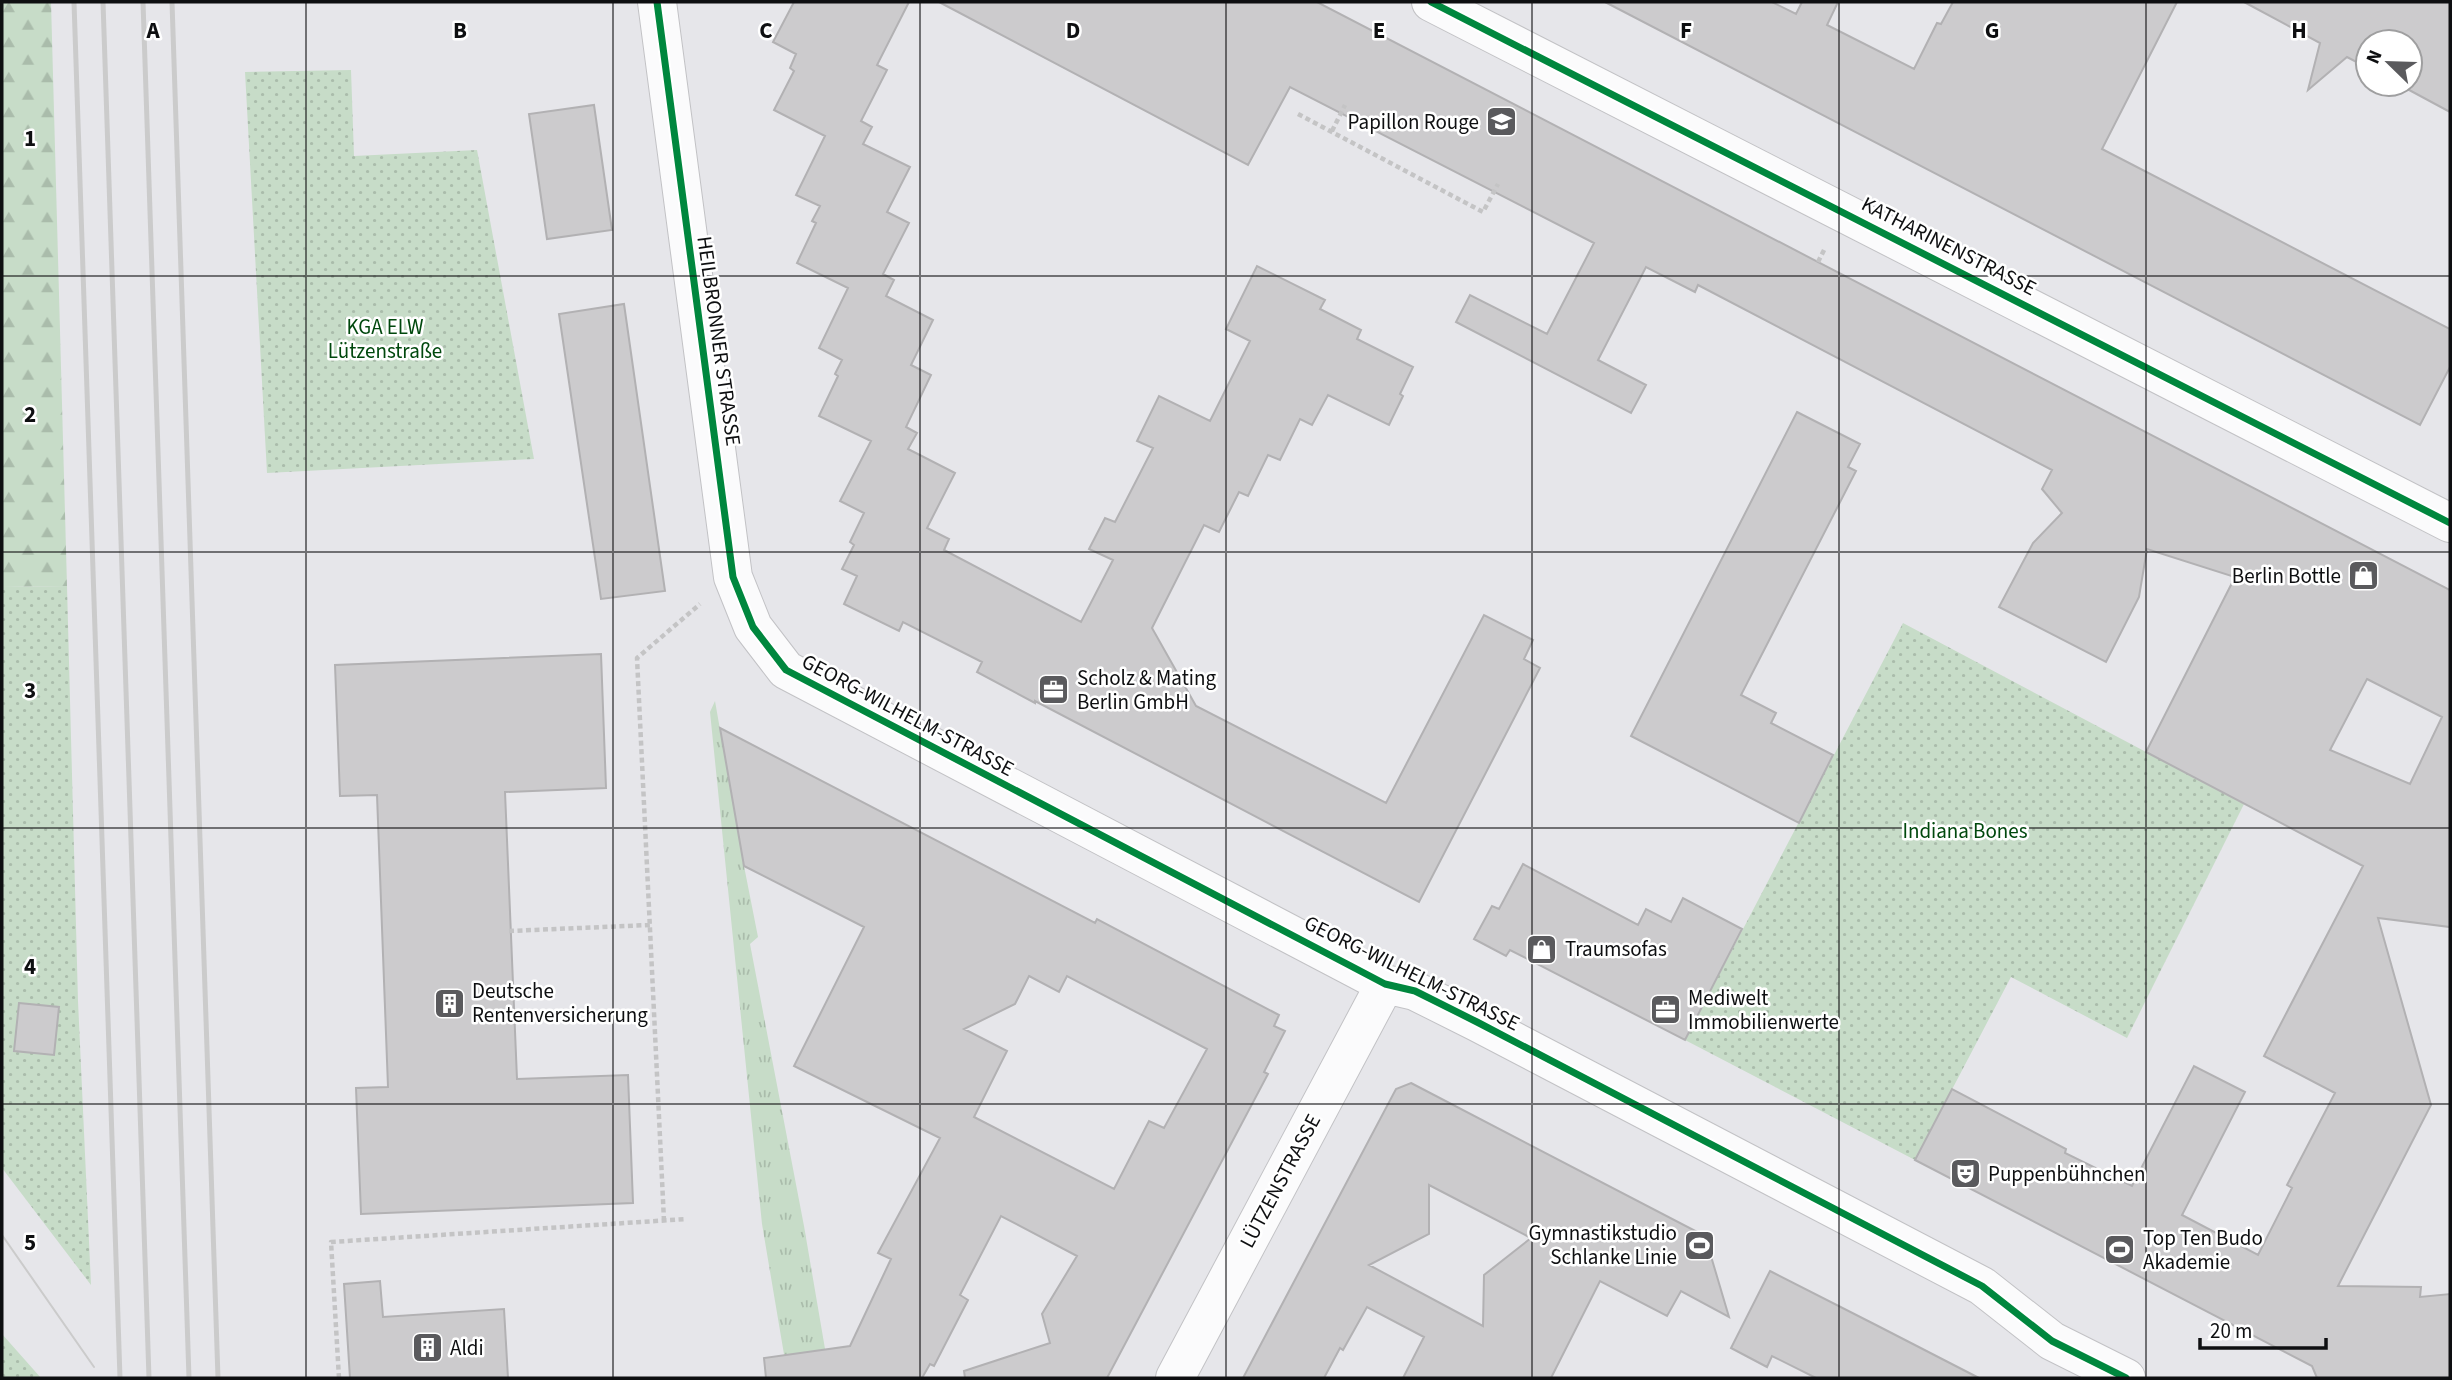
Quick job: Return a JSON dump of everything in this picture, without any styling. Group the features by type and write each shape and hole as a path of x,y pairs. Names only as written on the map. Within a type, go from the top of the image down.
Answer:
{"street":[{"name":"HEILBRONNER STRASSE","path":"657,2 733,577 753,627 786,670"},
{"name":"KATHARINENSTRASSE","path":"1431,2 2450,523"},
{"name":"GEORG-WILHELM-STRASSE","path":"786,670 1385,984 1415,991 1478,1022 1982,1286 2052,1341 2126,1378"},
{"name":"LÜTZENSTRASSE","path":"1175,1378 1385,984"}],"path":[{"path":"1332,131 1345,105"},
{"path":"1298,114 1483,212 1498,184"},
{"path":"664,1221 637,658 710,595"},
{"path":"509,931 650,925"},
{"path":"339,1378 331,1242 687,1219"}],"green space":[{"path":"2,2 51,2 67,586 2,587"},
{"name":"KGA ELW Lützenstraße","path":"351,70 354,156 477,150 534,459 267,473 245,72"},
{"path":"67,586 78,1001 91,1285 2,1168 2,587"},
{"name":"Indiana Bones","path":"1903,623 2244,804 2127,1038 2011,977 1915,1160 1685,1040"},
{"path":"715,701 758,937 750,944 830,1378 788,1378 762,1224 710,712"},
{"path":"2,1334 41,1378 2,1378"}],"building":[{"path":"794,2 909,2 877,65 887,70 861,121 872,127 863,144 910,167 887,212 909,223 883,274 894,280 886,296 933,320 911,365 931,375 906,427 917,433 908,449 955,473 927,528 949,539 944,550 1081,622 1113,560 1089,549 1105,518 1115,522 1153,448 1137,441 1159,396 1210,421 1250,341 1226,329 1257,266 1325,300 1320,309 1361,330 1357,339 1413,367 1389,425 1328,395 1312,425 1300,419 1280,460 1268,455 1248,496 1239,492 1219,532 1204,525 1152,628 1196,706 1386,803 1484,615 1533,640 1524,659 1540,668 1419,902 977,672 982,662 903,622 899,631 844,604 857,576 842,569 854,545 850,542 864,513 840,501 871,441 819,416 838,376 835,374 842,360 819,348 848,288 797,263 816,223 812,221 820,206 796,195 825,136 774,110 794,71 790,68 796,54 773,42"},
{"path":"939,2 1317,2 2450,590 2450,927 2378,918 2431,1105 2338,1286 2421,1287 2420,1297 2450,1294 2450,1378 2317,1378 2312,1366 1915,1160 1952,1089 2066,1149 2065,1153 2132,1186 2194,1066 2245,1092 2182,1215 2258,1255 2292,1188 2287,1185 2335,1093 2264,1056 2363,866 2146,752 2235,577 2147,549 2139,597 2106,662 1999,607 2033,543 2062,513 2042,489 2052,470 1698,285 1695,292 1646,267 1598,360 1646,385 1631,413 1456,322 1470,295 1547,334 1594,243 1290,87 1248,165","holes":["2367,679 2442,717 2410,784 2330,750"]},
{"path":"1605,2 1772,2 1796,14 1802,2 1838,2 1827,25 1914,69 1937,23 1941,24 1953,2 2177,2 2102,149 2450,329 2450,367 2420,425"},
{"path":"2244,2 2450,2 2450,112 2424,98 2424,28 2354,28 2354,61 2347,57 2308,90 2320,43"},
{"path":"594,105 612,230 547,239 529,114"},
{"path":"624,304 665,591 601,599 559,314"},
{"path":"1797,412 1860,444 1848,467 1856,471 1741,695 1776,713 1771,723 1833,755 1799,823 1631,736"},
{"name":"Deutsche Rentenversicherung","path":"601,654 606,788 505,792 517,1079 628,1075 633,1203 361,1214 356,1088 388,1087 377,795 340,796 335,665"},
{"path":"720,728 1095,923 1097,919 1279,1015 1274,1026 1285,1031 1264,1072 1268,1074 1107,1378 965,1378 964,1371 1050,1343 1042,1314 1077,1256 1001,1216 960,1295 968,1300 934,1366 930,1364 922,1378 766,1378 764,1358 850,1346 891,1259 878,1253 940,1138 794,1066 864,927 744,866","holes":["1029,976 1059,992 1067,976 1207,1049 1164,1128 1149,1121 1114,1189 974,1117 1007,1051 964,1029 1015,1004"]},
{"path":"1523,864 1638,925 1646,909 1671,922 1683,898 1742,929 1685,1040 1510,950 1506,956 1474,939 1492,906 1499,909"},
{"path":"19,1003 59,1007 54,1055 14,1051"},
{"path":"1411,1083 1705,1236 1729,1317 1681,1291 1667,1316 1600,1281 1551,1378 1403,1378 1424,1337 1367,1307 1324,1378 1243,1378 1396,1089","holes":["1429,1185 1531,1238 1484,1275 1483,1326 1369,1265 1429,1234"]},
{"path":"1770,1271 1979,1378 1816,1378 1772,1356 1767,1367 1731,1348"},
{"name":"Aldi","path":"380,1281 383,1317 504,1309 508,1378 350,1378 344,1284"}],"tram line":[{"path":"2,1235 94,1367"}],"railway":[{"path":"74,2 120,1378"},
{"path":"103,2 149,1378"},
{"path":"143,2 189,1378"},
{"path":"172,2 218,1378"}],"cycle path":[{"path":"657,2 733,577 753,627 786,670 1385,984 1415,991 1477,1022 1982,1286 2052,1341 2126,1378"},
{"path":"1431,2 2450,523"}],"place":[{"name":"Papillon Rouge","path":"1502,122"},
{"name":"Berlin Bottle","path":"2364,576"},
{"name":"Scholz & Mating Berlin GmbH","path":"1054,690"},
{"name":"Traumsofas","path":"1542,949"},
{"name":"Deutsche Rentenversicherung","path":"449,1003"},
{"name":"Mediwelt Immobilienwerte","path":"1665,1010"},
{"name":"Puppenbühnchen","path":"1965,1174"},
{"name":"Gymnastikstudio Schlanke Linie","path":"1700,1245"},
{"name":"Top Ten Budo Akademie","path":"2120,1250"},
{"name":"Aldi","path":"427,1348"}]}
